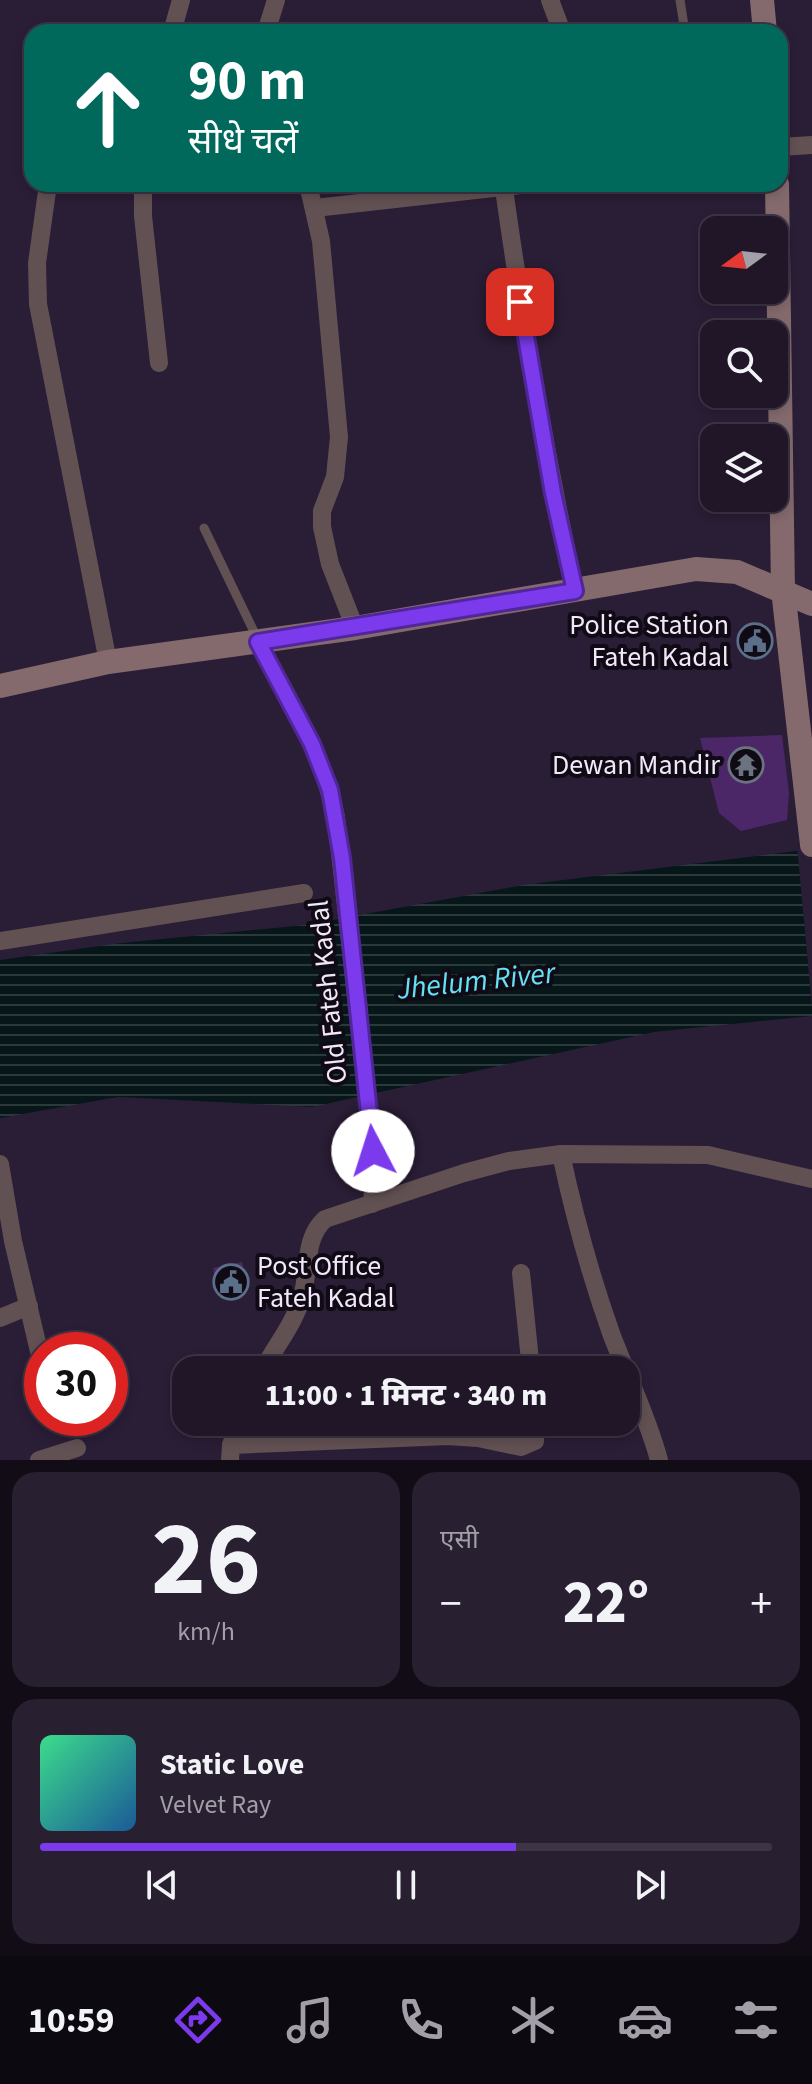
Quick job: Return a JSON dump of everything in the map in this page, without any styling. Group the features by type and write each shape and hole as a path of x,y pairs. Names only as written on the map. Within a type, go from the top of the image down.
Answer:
{"street":[{"path":"174,24 181,0"},
{"path":"268,24 276,0"},
{"path":"550,0 559,24"},
{"path":"762,0 764,24"},
{"path":"788,146 812,145"},
{"path":"47,192 37,263 38,304 108,662"},
{"path":"143,192 159,363"},
{"path":"310,192 321,241 339,446 335,477 322,511 322,527 330,564 355,628"},
{"path":"315,208 474,192"},
{"path":"504,192 524,331 553,493 575,591"},
{"path":"777,192 783,590 812,845"},
{"path":"0,686 108,662 355,628 675,571 715,569 737,572 812,604"},
{"name":"Old Fateh Kadal","path":"258,642 322,767 333,804 342,858 370,1120 374,1177 372,1204"},
{"path":"0,941 304,893"},
{"path":"561,1154 581,1242 612,1335 650,1425 659,1460"},
{"path":"272,1356 295,1319 308,1269 308,1251 316,1227 325,1219 479,1169 509,1161 561,1154 708,1155 812,1179"},
{"path":"0,1164 13,1241 35,1332"},
{"path":"521,1273 530,1356"},
{"path":"0,1318 29,1306"},
{"path":"230,1452 448,1436 478,1438 504,1452 535,1441 535,1436"},
{"path":"39,1460 77,1448"}],"lane":[{"path":"680,0 684,24"},
{"path":"204,528 258,642"}],"water":[{"name":"Jhelum River","path":"812,849 812,1016 654,1032 312,1107 118,1097 0,1118 0,960 121,943 305,925 523,885"}],"pier":[{"path":"812,845 812,1007 797,846"}],"building":[{"name":"Dewan Mandir","path":"782,735 789,793 787,820 741,831 719,813 700,738"},
{"path":"242,1262 247,1289 218,1295 213,1268"}],"place":[{"name":"Police Station Fateh Kadal","path":"755,641"},
{"name":"Dewan Mandir","path":"746,765"},
{"name":"Post Office Fateh Kadal","path":"231,1282"}],"route":[{"path":"373,1151 342,858 330,790 312,744 258,642 575,591 553,493 520,302"}]}
